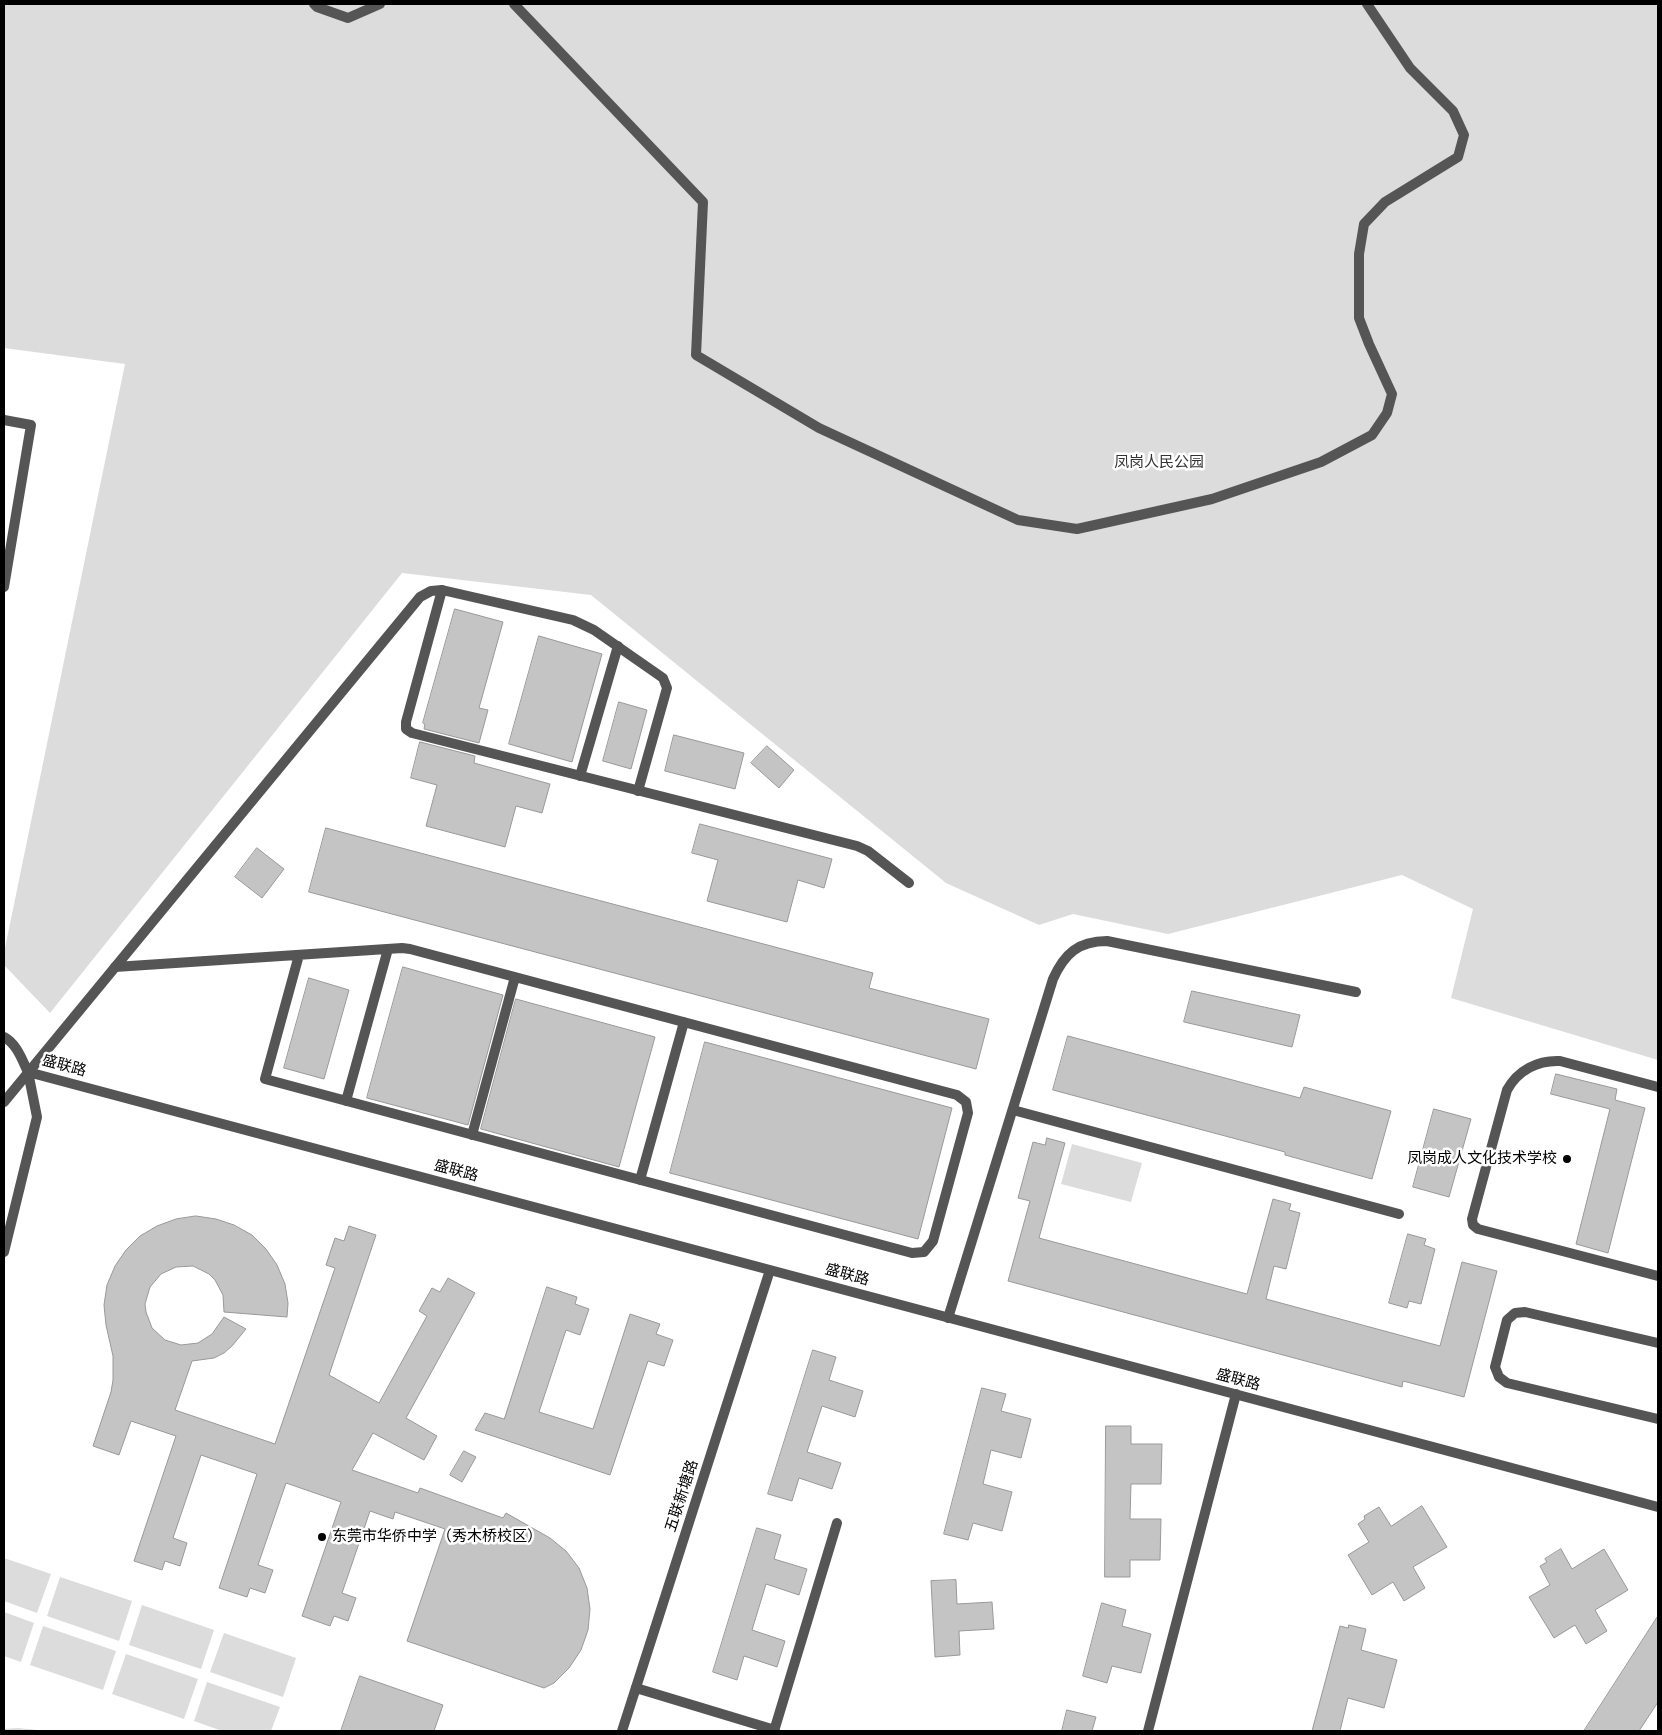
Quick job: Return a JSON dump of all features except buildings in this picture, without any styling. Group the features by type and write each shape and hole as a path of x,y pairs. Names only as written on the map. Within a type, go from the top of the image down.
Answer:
{"street":[{"path":"314,4 317,7 348,18 380,4"},
{"path":"514,4 702,202 696,355 819,428 1018,520 1077,529 1212,499 1321,462 1372,435 1387,413 1392,394 1368,344 1359,318 1359,254 1364,224 1385,202 1458,157 1464,135 1453,111 1410,68 1367,4"},
{"path":"4,420 31,425 4,587"},
{"path":"442,590 406,722 406,729 412,733 857,846 909,883"},
{"path":"4,1102 420,598 431,591 442,590 573,620 594,630 663,678 667,688 638,791"},
{"path":"580,776 618,646"},
{"path":"948,1318 1053,979 1059,966 1068,954 1079,946 1093,941 1107,941 1356,992"},
{"path":"115,967 388,949 410,949 957,1096 966,1102 968,1113 933,1241 924,1252 912,1253 265,1079 299,955"},
{"path":"346,1101 388,949"},
{"path":"472,1135 515,977"},
{"path":"640,1180 684,1022"},
{"path":"4,1037 17,1050 28,1072 37,1117 4,1252"},
{"path":"1658,1086 1560,1061 1544,1062 1522,1071 1516,1076 1507,1090 1472,1219 1473,1225 1478,1229 1658,1276"},
{"name":"盛联路","path":"28,1072 1658,1507"},
{"path":"1012,1110 1399,1214"},
{"name":"五联新塘路","path":"622,1731 770,1270"},
{"path":"1658,1343 1524,1312 1515,1313 1507,1320 1495,1367 1499,1377 1507,1383 1658,1419"},
{"path":"1148,1731 1236,1394"},
{"path":"636,1688 774,1731 837,1524"}],"green space":[{"name":"凤岗人民公园","path":"4,4 1658,4 1658,1060 1451,998 1473,909 1402,875 1168,934 1073,914 1039,925 946,883 591,595 402,573 50,1013 4,965 4,953 125,364 4,348"},
{"path":"1072,1144 1142,1163 1131,1202 1061,1184"},
{"path":"4,1558 51,1574 37,1613 4,1601"},
{"path":"60,1577 132,1601 119,1641 47,1616"},
{"path":"142,1605 214,1630 201,1669 129,1645"},
{"path":"4,1612 34,1623 21,1662 4,1656"},
{"path":"43,1626 116,1651 103,1690 30,1665"},
{"path":"224,1633 296,1658 283,1697 210,1672"},
{"path":"126,1654 198,1679 184,1719 112,1694"},
{"path":"207,1682 280,1707 271,1731 222,1731 194,1721"},
{"path":"18,1728 46,1731 4,1731 4,1729"}],"place":[{"name":"凤岗成人文化技术学校","path":"1567,1159"},
{"name":"东莞市华侨中学（秀木桥校区）","path":"322,1537"}]}
